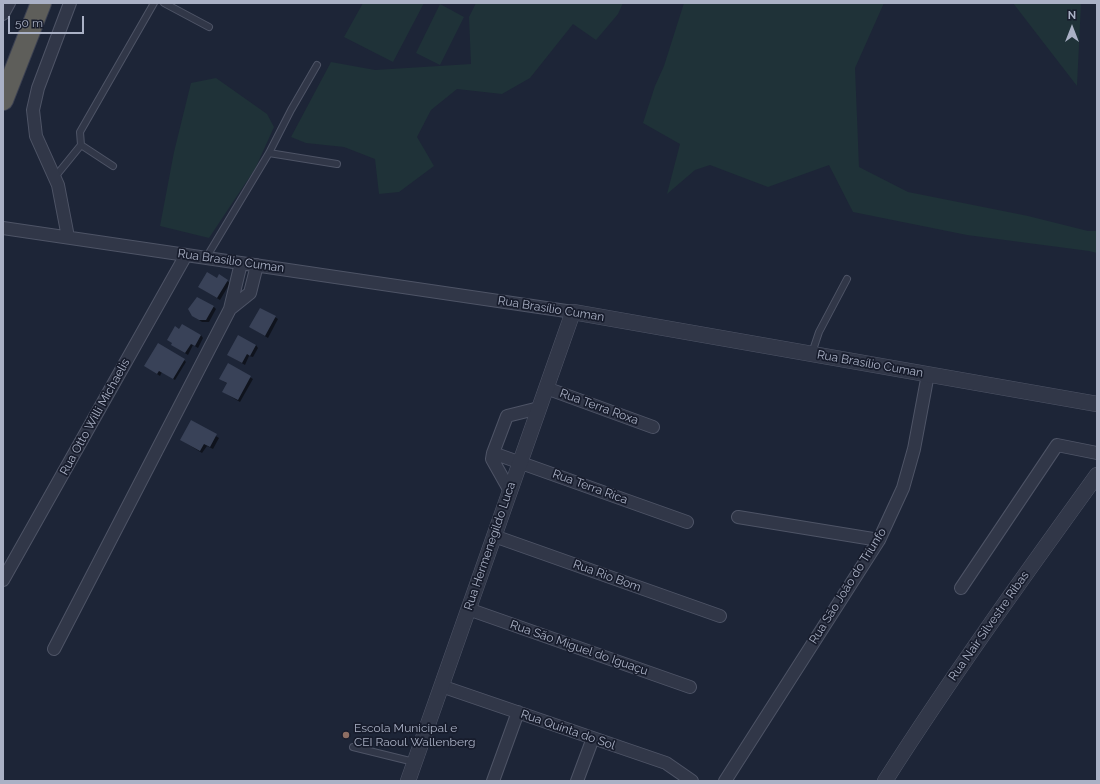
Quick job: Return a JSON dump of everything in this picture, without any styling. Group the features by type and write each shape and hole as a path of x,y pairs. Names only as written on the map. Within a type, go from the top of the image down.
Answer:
{"highway":[{"path":"3,100 41,3"}],"street":[{"path":"3,14 9,3"},
{"path":"68,237 58,185 36,136 34,110 38,88 70,3"},
{"name":"Rua Brasílio Cuman","path":"3,228 573,312 1097,404"},
{"name":"Rua Otto Willi Michaelis","path":"3,580 186,255"},
{"path":"54,649 230,309 241,263"},
{"path":"230,309 250,292 257,265"},
{"name":"Rua Hermenegildo Luca","path":"408,781 573,312"},
{"name":"Rua São João do Triunfo","path":"725,781 879,540 903,488 914,450 928,374"},
{"name":"Rua Terra Roxa","path":"546,388 653,427"},
{"path":"510,491 492,459 493,453 507,416 539,408"},
{"path":"961,588 1057,445 1097,453"},
{"name":"Rua Terra Rica","path":"493,453 687,522"},
{"name":"Rua Nair Silvestre Ribas","path":"885,781 944,690 991,622 1097,476"},
{"path":"738,517 879,540"},
{"name":"Rua Rio Bom","path":"494,536 720,616"},
{"name":"Rua São Miguel do Iguaçu","path":"468,609 690,687"},
{"name":"Rua Quinta do Sol","path":"441,686 666,763 692,781"},
{"path":"493,781 518,712"},
{"path":"577,781 593,738"}],"lane":[{"path":"55,177 81,145 80,132 154,3"},
{"path":"164,3 210,28"},
{"path":"206,258 270,153 291,110 317,65"},
{"path":"81,145 113,166"},
{"path":"270,153 337,164"},
{"path":"812,353 819,332 847,279"},
{"path":"353,747 415,762"}],"shaded area":[{"path":"363,3 424,3 393,62 344,37"},
{"path":"476,3 623,3 618,14 596,40 573,24 530,78 502,94 457,89 431,110 417,137 434,166 399,192 379,194 375,159 344,147 306,143 291,137 331,62 375,70 471,64 469,17"},
{"path":"684,3 884,3 855,68 859,167 908,192 1028,216 1088,231 1097,231 1097,253 967,235 853,212 829,165 768,187 710,165 695,170 667,194 680,144 643,123 655,86 664,66"},
{"path":"1013,3 1081,3 1077,86"},
{"path":"440,4 464,17 440,65 416,53"},
{"path":"216,78 267,114 274,127 255,169 209,238 160,226 174,152 191,83"}],"building":[{"path":"207,272 217,278 219,274 228,280 217,298 198,287"},
{"path":"197,297 214,306 206,320 199,320 192,316 188,309"},
{"path":"260,308 276,316 265,336 249,327"},
{"path":"182,324 201,335 195,346 191,344 185,353 171,345 172,343 167,340 175,326 179,329"},
{"path":"238,335 256,345 250,356 247,354 242,363 227,355"},
{"path":"158,343 185,359 173,379 159,371 157,374 144,366"},
{"path":"228,363 251,376 238,400 222,392 227,383 219,379"},
{"path":"191,420 217,434 210,447 204,444 200,451 180,440"}],"place":[{"name":"Escola Municipal e CEI Raoul Wallenberg","path":"346,735"}]}
